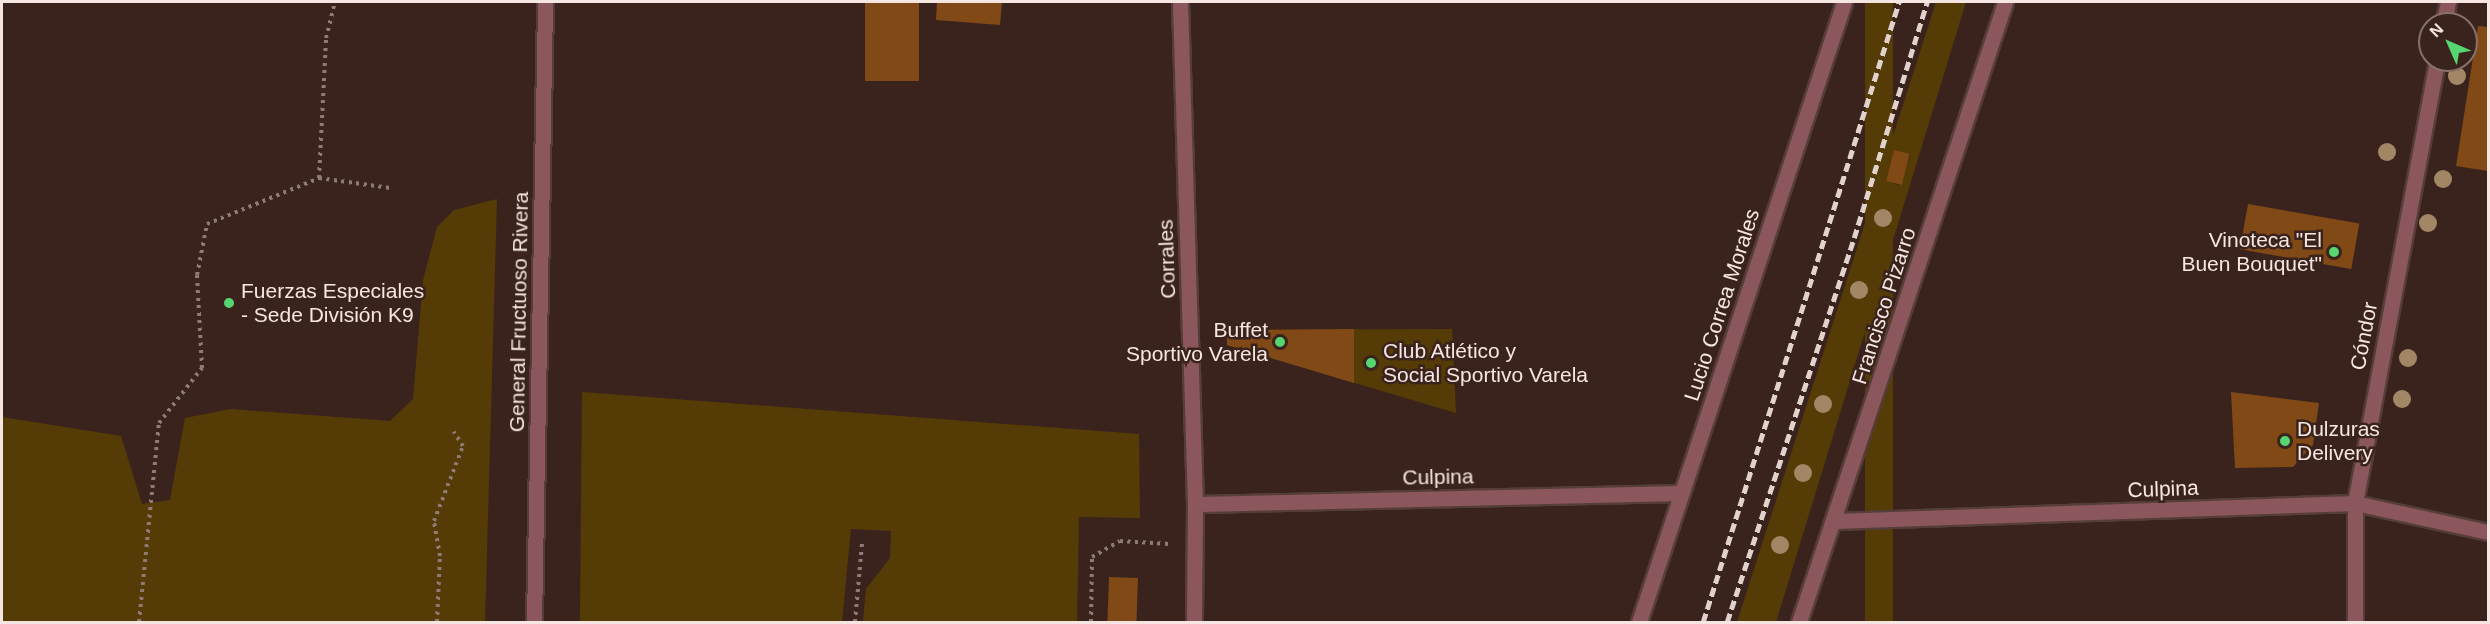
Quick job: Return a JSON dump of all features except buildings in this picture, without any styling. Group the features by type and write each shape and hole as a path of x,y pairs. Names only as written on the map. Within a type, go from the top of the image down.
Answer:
{"street":[{"name":"General Fructuoso Rivera","path":"534,622 545,2"},
{"name":"Corrales","path":"1180,2 1195,504 1194,622"},
{"name":"Lucio Correa Morales","path":"1640,622 1844,2"},
{"name":"Francisco Pizarro","path":"1800,622 2005,2"},
{"name":"Cóndor","path":"2355,622 2355,503 2435,72"},
{"name":"Culpina","path":"1195,504 1682,493"},
{"name":"Culpina","path":"1835,521 2355,503 2488,532"}],"path":[{"path":"319,178 327,38 336,2"},
{"path":"139,622 159,423 202,368 202,325 197,275 207,224 319,178 390,188"},
{"path":"437,622 440,556 434,520 463,446 454,432"},
{"path":"1091,622 1092,557 1120,541 1195,545"},
{"path":"855,622 862,543"}],"shaded area":[{"path":"1865,2 1893,2 1893,622 1865,622"},
{"path":"1936,2 1966,2 1776,622 1737,622","holes":["1894,150 1910,155 1899,185 1884,180"]},
{"path":"497,199 485,622 2,622 2,417 121,436 142,504 170,500 185,418 231,409 390,421 413,399 423,280 437,227 454,210"},
{"name":"Club Atlético y Social Sportivo Varela","path":"1452,329 1456,413 1227,345 1227,330"},
{"path":"582,392 1139,434 1140,518 1079,517 1077,622 863,622 866,589 890,558 891,531 851,529 842,622 580,622"}],"railway":[{"path":"1703,622 1899,2"},
{"path":"1727,622 1854,238 1927,2"}],"place":[{"name":"Vinoteca \"El Buen Bouquet\"","path":"2334,252"},
{"name":"Fuerzas Especiales - Sede División K9","path":"229,303"},
{"name":"Buffet Sportivo Varela","path":"1280,342"},
{"name":"Club Atlético y Social Sportivo Varela","path":"1371,363"},
{"name":"Dulzuras Delivery","path":"2285,441"}]}
